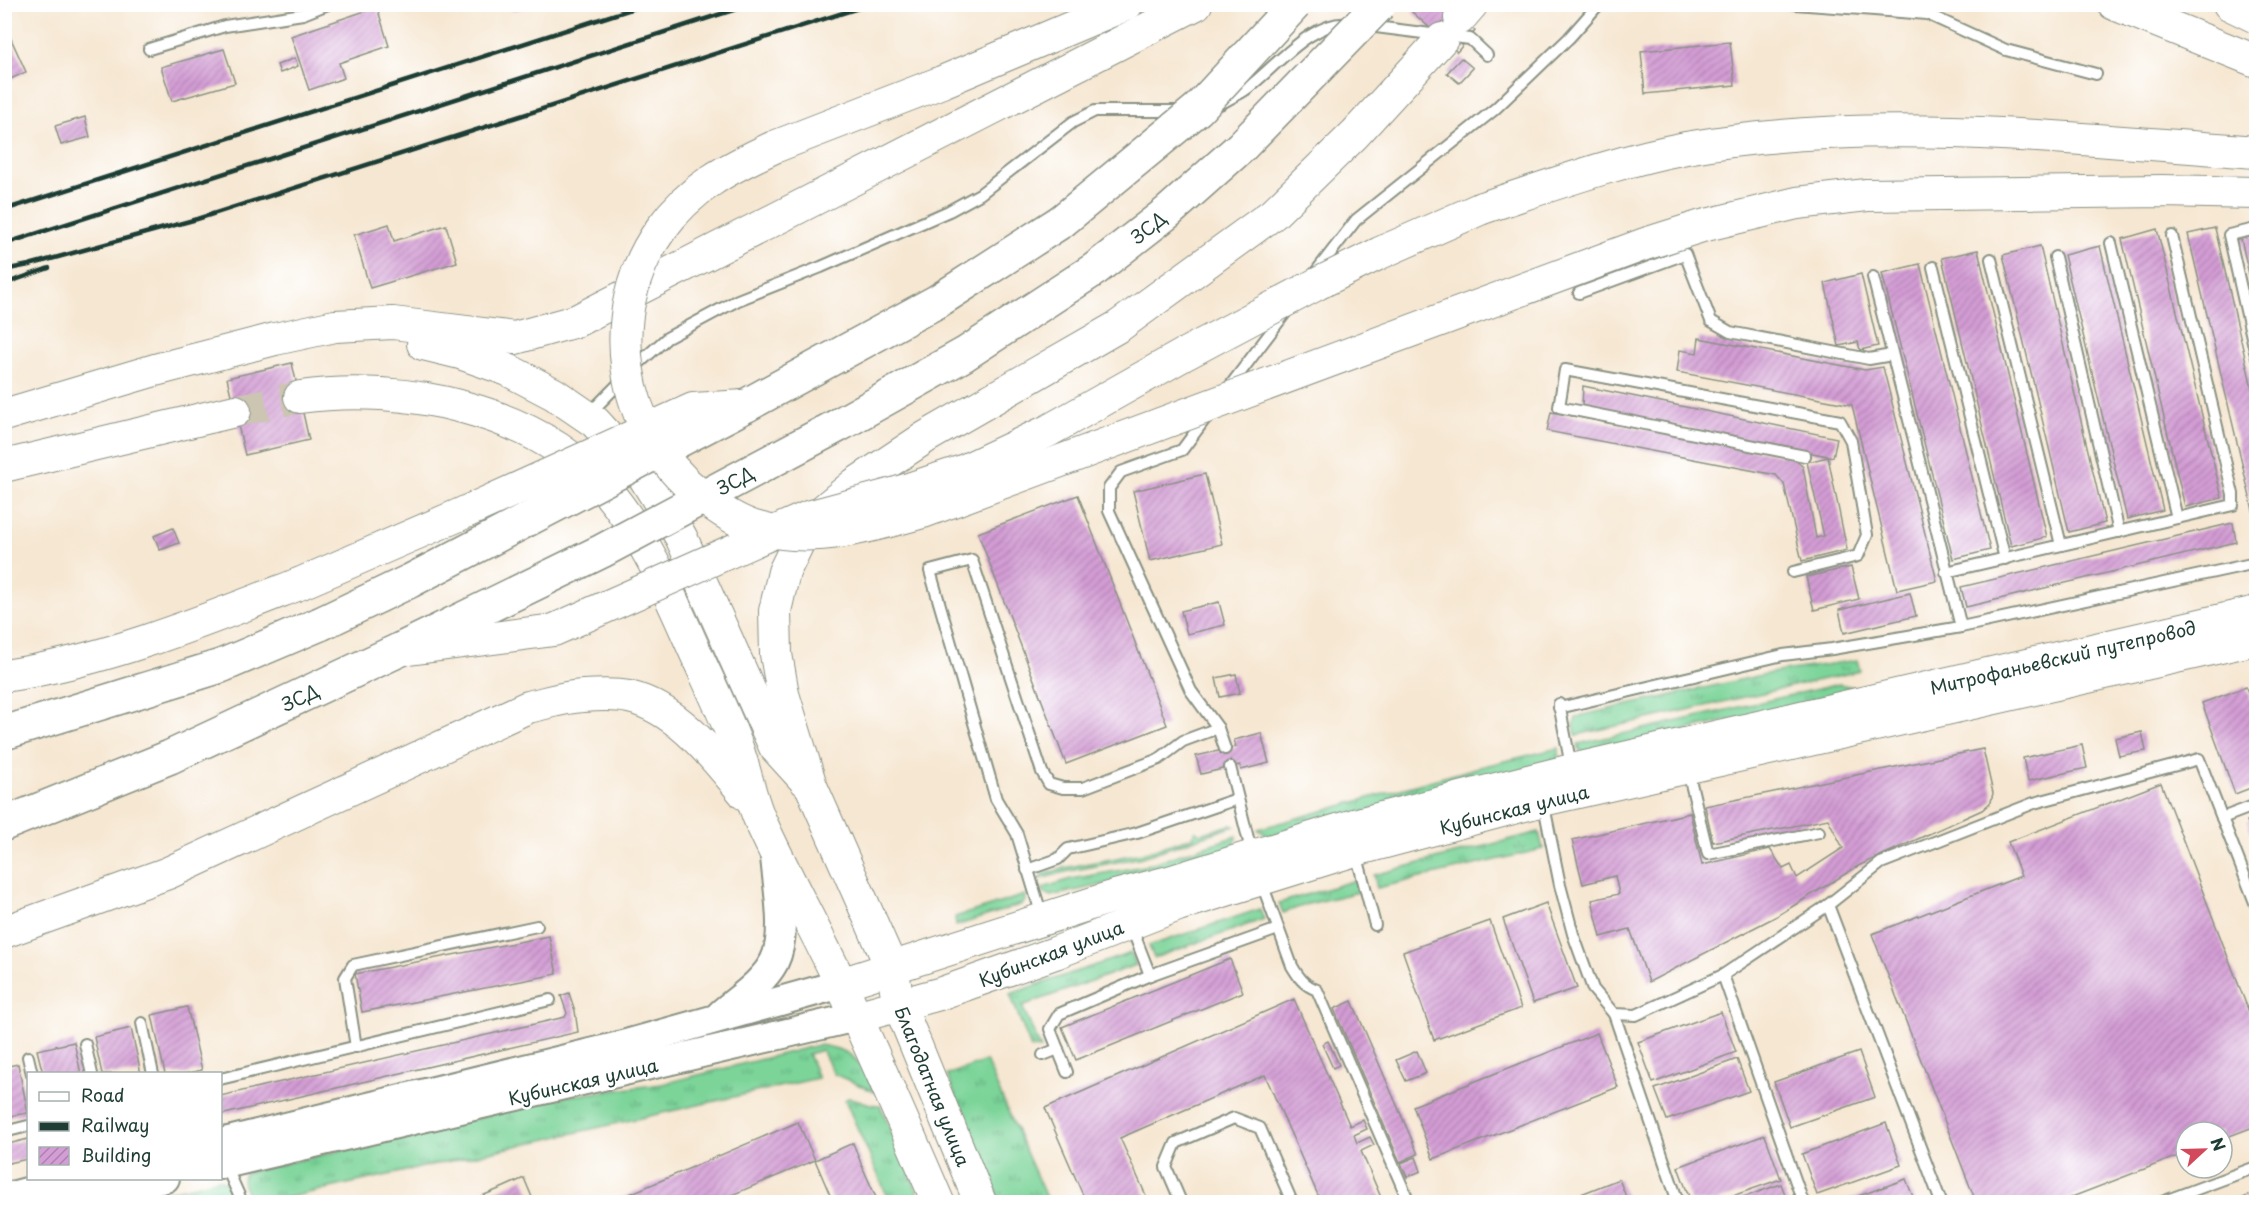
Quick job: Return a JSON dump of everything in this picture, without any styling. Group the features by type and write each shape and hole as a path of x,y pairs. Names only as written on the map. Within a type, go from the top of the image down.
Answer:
{"highway":[{"path":"4,733 220,666 320,624 410,581 938,301 1062,221 1198,109 1295,4"},
{"name":"ЗСД","path":"4,824 170,757 399,650 602,551 837,426 965,354 1078,281 1168,212 1241,147 1380,4"}],"main road":[{"path":"1127,4 942,82 774,147 732,167 702,185 678,208 660,230 637,272 624,335 628,383 652,441 681,480 719,510 757,528 792,533 825,533 889,522 1042,469 1645,244 1702,226 1797,203 1867,195 2162,191 2256,193"},
{"path":"4,417 155,370 335,326 393,323 514,338 576,321 1196,4"},
{"path":"2114,4 2256,61"},
{"path":"2229,4 2256,17"},
{"path":"811,786 783,694 776,654 775,611 784,572 799,541 825,508 855,484 926,437 1119,326 1273,214 1355,134 1458,21"},
{"path":"399,650 554,630 808,517 887,496 963,471 1048,431 1183,355 1317,284 1380,254 1482,208 1623,163 1686,148 1806,135 1934,131 2256,152"},
{"path":"4,417 305,345 358,338 409,340 460,353 508,370 554,394 595,422 643,475 681,537 775,747 811,786"},
{"path":"300,397 332,393 371,393 470,407 539,438 577,462 606,490 632,527 656,568 734,738 753,804 841,984 938,1203"},
{"path":"4,676 63,664 217,616 384,548 693,409 745,405"},
{"path":"4,466 235,411"},
{"name":"Митрофаньевский путепровод","path":"1873,714 2256,612"},
{"name":"Митрофаньевский путепровод","path":"1873,714 2256,639"},
{"path":"4,932 168,873 528,707 580,696 609,695 629,698 654,707 684,727 711,752 753,804"},
{"name":"Кубинская улица","path":"222,1155 841,984 1043,919 1256,867 1355,850 1543,800 1688,768 1873,714"},
{"name":"Кубинская улица","path":"222,1155 856,1017 939,994 1055,953 1130,923 1354,825 1572,770 1873,714"},
{"name":"Благодатная улица","path":"811,786 892,969 899,1004 980,1203"},
{"path":"715,1019 762,977 774,962 779,943 780,923 774,851"},
{"path":"4,1198 76,1180"},
{"path":"70,1203 161,1180"}],"lane":[{"path":"149,48 225,26 303,14 328,4"},
{"path":"1225,749 1218,728 1191,691 1109,511 1108,488 1121,472 1182,450 1356,220 1495,109 1569,38 1599,4"},
{"path":"1795,4 1927,14 2006,50 2096,74"},
{"path":"587,417 638,364 667,338 738,300 821,267 949,211 980,194 1073,122 1095,111 1162,112 1212,109 1245,90 1312,33 1344,23 1470,39 1486,55"},
{"path":"2256,229 2229,235 2256,355"},
{"path":"1946,573 2233,505 2233,494 2172,236"},
{"path":"2111,243 2176,518"},
{"path":"1579,293 1685,254 1711,321 1730,332 1869,359 1892,355"},
{"path":"2055,256 2119,532"},
{"path":"1991,258 2061,545"},
{"path":"1933,267 2005,559"},
{"path":"1873,278 1961,627"},
{"path":"1793,572 1858,556 1867,535 1851,441 1840,421 1564,370 1559,407 1805,456"},
{"path":"1043,919 1017,834 996,799 930,571 972,560 1042,772 1049,784 1063,789 1083,788 1159,759 1183,741 1218,728"},
{"path":"1572,770 1559,706 1783,655 1961,627 2256,563"},
{"path":"1614,1014 1636,1015 1723,975 1828,905 1881,863 2034,803 2199,759 2256,905"},
{"path":"1230,767 1256,867 1292,966 1307,986 1317,990 1409,1203"},
{"path":"1688,768 1708,854 1819,832"},
{"path":"1027,870 1058,859 1068,849 1137,833 1237,799"},
{"path":"1543,800 1560,885 1574,934 1593,989 1614,1014 1678,1203"},
{"path":"2222,818 2256,805"},
{"path":"1355,850 1375,925"},
{"path":"1828,905 1941,1203"},
{"path":"1130,923 1150,975"},
{"path":"356,1047 345,978 353,965 537,926"},
{"path":"1067,1072 1050,1029 1059,1014 1150,975 1278,928"},
{"path":"1723,975 1803,1203"},
{"path":"222,1079 550,1000"},
{"path":"142,1023 153,1072"},
{"path":"85,1044 92,1072"},
{"path":"1043,1055 1058,1048"},
{"path":"28,1057 32,1072"},
{"path":"1181,1203 1166,1167 1176,1143 1234,1118 1260,1128 1292,1203"},
{"path":"4,1132 27,1126"},
{"path":"222,1155 242,1203"},
{"path":"2162,1203 2256,1167"}],"green space":[{"path":"1857,660 1860,671 1576,735 1574,725 1576,718 1583,715 1771,673"},
{"path":"1839,684 1853,687 1808,702 1585,754 1580,750 1578,744"},
{"path":"1559,748 1559,760 1269,837 1258,829 1476,768"},
{"path":"1230,825 1234,826 1142,857 1040,879 1041,875 1064,868 1142,853 1193,837 1195,830 1200,834"},
{"path":"1539,832 1543,849 1377,888 1374,875"},
{"path":"1237,836 1234,848 1147,875 1051,896 1044,893 1043,888 1071,879 1144,866"},
{"path":"1356,880 1359,892 1308,904 1283,913 1279,903"},
{"path":"1025,895 1023,904 956,926 955,917"},
{"path":"1260,909 1264,919 1154,958 1149,946"},
{"path":"1131,953 1136,965 1022,1006 1041,1049 1031,1048 1010,994"},
{"path":"818,1045 848,1053 865,1072 875,1092 834,1074 822,1050 808,1054 818,1078 268,1202 251,1202 242,1181 245,1173 569,1096 662,1084"},
{"path":"986,1061 1048,1202 1000,1202 947,1075"},
{"path":"848,1098 880,1105 922,1202 890,1202 845,1100"},
{"path":"221,1180 228,1184 235,1202 128,1202"}],"building":[{"path":"501,4 531,5 512,11 511,6 502,9"},
{"path":"1419,4 1445,4 1475,31 1457,52 1412,12"},
{"path":"377,7 389,46 339,63 344,78 309,90 291,36"},
{"path":"7,30 26,72 4,82 4,31"},
{"path":"1730,42 1735,85 1645,94 1641,51"},
{"path":"224,49 235,83 172,101 161,67"},
{"path":"295,58 298,66 280,73 277,65"},
{"path":"1461,58 1473,68 1459,83 1447,73"},
{"path":"85,117 90,137 61,145 55,126"},
{"path":"389,224 394,241 446,225 457,262 370,288 354,235"},
{"path":"2215,228 2256,405 2256,523 2188,234"},
{"path":"2157,229 2222,498 2185,507 2122,239"},
{"path":"2256,235 2256,305 2241,239"},
{"path":"2040,246 2105,523 2069,532 2003,255"},
{"path":"2100,246 2163,510 2127,519 2064,255"},
{"path":"1978,250 2047,537 2011,546 1942,258"},
{"path":"1920,264 1990,550 1953,559 1882,273"},
{"path":"1861,274 1878,346 1860,350 1858,342 1839,346 1825,283"},
{"path":"1699,338 1865,370 1883,367 1937,581 1897,590 1852,405 1677,372 1680,350 1697,353"},
{"path":"292,363 309,440 245,455 227,378"},
{"path":"1583,386 1837,438 1833,457 1582,407"},
{"path":"1551,412 1793,457 1803,467 1816,538 1824,536 1807,462 1828,457 1847,550 1802,561 1784,484 1776,475 1547,431"},
{"path":"1205,474 1222,544 1150,561 1133,491"},
{"path":"1078,495 1167,725 1066,764 978,533"},
{"path":"2233,523 2236,542 1966,607 1961,587"},
{"path":"173,528 179,543 160,550 154,536"},
{"path":"1851,567 1859,599 1814,610 1806,577"},
{"path":"1910,593 1916,616 1844,633 1839,610"},
{"path":"1219,602 1225,625 1187,634 1181,611"},
{"path":"1236,674 1240,693 1220,697 1216,678"},
{"path":"2246,687 2256,716 2256,786 2235,794 2202,703"},
{"path":"2142,732 2146,751 2119,756 2115,738"},
{"path":"1261,733 1269,763 1241,770 1240,765 1201,774 1196,756 1236,747 1234,740"},
{"path":"2082,745 2087,768 2028,781 2023,758"},
{"path":"1983,749 1993,793 1991,802 1982,810 1858,866 1777,916 1649,982 1630,929 1601,937 1592,900 1619,894 1615,876 1583,884 1572,840 1690,813 1702,865 1770,849 1783,869 1791,865 1797,878 1843,848 1828,819 1713,842 1705,806"},
{"path":"2161,783 2256,1030 2256,1126 2234,1134 2234,1120 2174,1120 2174,1158 2059,1202 1976,1202 1872,934 2021,876 2008,842"},
{"path":"2256,817 2256,846 2247,821"},
{"path":"1546,903 1577,988 1533,1003 1503,919"},
{"path":"1490,921 1521,1008 1434,1040 1403,952"},
{"path":"549,936 557,974 362,1012 355,974"},
{"path":"1230,959 1243,992 1076,1060 1062,1027"},
{"path":"569,993 578,1032 222,1115 222,1096 565,1017 567,1013 561,996"},
{"path":"1294,999 1350,1126 1363,1120 1367,1129 1354,1135 1357,1143 1370,1137 1374,1145 1361,1151 1383,1202 1321,1202 1265,1075 1120,1138 1149,1202 1086,1202 1045,1108"},
{"path":"1352,1001 1418,1154 1400,1162 1334,1009"},
{"path":"187,1007 202,1070 165,1072 152,1015"},
{"path":"1721,1012 1736,1052 1653,1083 1638,1042"},
{"path":"131,1028 141,1072 102,1072 94,1037"},
{"path":"1597,1033 1618,1087 1433,1159 1413,1106"},
{"path":"1328,1041 1339,1065 1333,1068 1322,1044"},
{"path":"74,1042 81,1072 42,1072 37,1050"},
{"path":"1417,1051 1426,1073 1406,1081 1396,1060"},
{"path":"1859,1052 1875,1097 1790,1127 1774,1082"},
{"path":"1737,1059 1749,1091 1667,1120 1655,1089"},
{"path":"18,1064 27,1113 4,1117 4,1067"},
{"path":"798,1122 815,1160 715,1202 611,1202"},
{"path":"1886,1123 1901,1165 1817,1195 1802,1154"},
{"path":"1765,1135 1781,1179 1715,1202 1691,1202 1678,1167"},
{"path":"27,1139 27,1159 4,1164 4,1145"},
{"path":"853,1143 878,1202 833,1202 815,1160"},
{"path":"1416,1157 1421,1171 1407,1177 1401,1163"},
{"path":"524,1178 534,1202 467,1202 504,1187"},
{"path":"1619,1179 1628,1202 1561,1202"},
{"path":"1906,1179 1915,1202 1842,1202"},
{"path":"1781,1184 1788,1202 1730,1202"},
{"path":"2256,1193 2256,1202 2232,1202"}],"tunnel":[{"path":"235,411 300,397"}],"railway":[{"path":"4,210 647,4"},
{"path":"4,244 752,4"},
{"path":"4,270 197,219 871,4"},
{"path":"4,284 49,268"}]}
